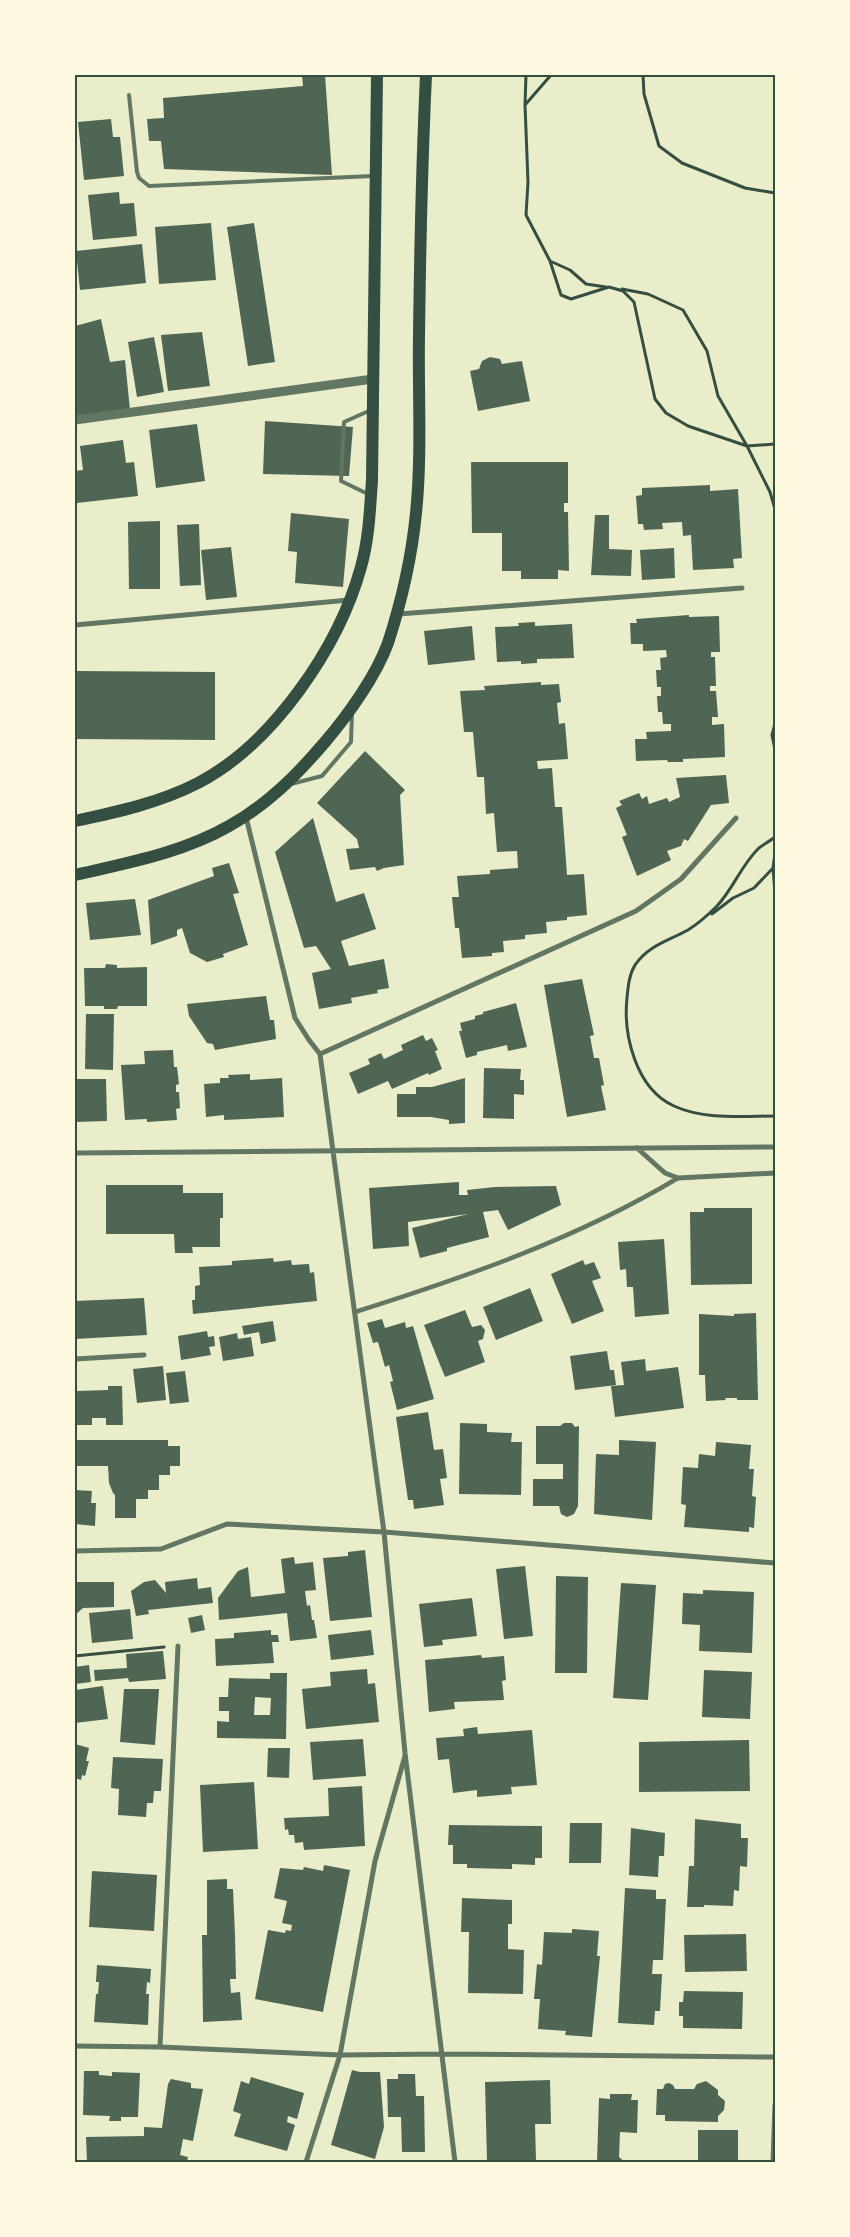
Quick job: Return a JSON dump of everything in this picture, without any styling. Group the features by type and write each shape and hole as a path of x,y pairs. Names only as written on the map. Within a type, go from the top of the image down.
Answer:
{"main road":[{"path":"75,821 142,805 175,794 221,769 241,753 261,734 304,682 334,635 349,600 364,551 371,495 377,75"},
{"path":"75,875 165,853 200,841 246,816 284,786 319,749 352,705 375,669 387,644 396,614 416,513 420,270 426,75"}],"street":[{"path":"75,420 373,379"},
{"path":"396,614 742,588"},
{"path":"75,625 349,600"},
{"path":"246,816 295,1018 320,1054 384,1532 405,1754 455,2162"},
{"path":"320,1054 636,911 681,879 736,818"},
{"path":"75,1153 775,1147"},
{"path":"636,1148 665,1173 678,1178 775,1173"},
{"path":"355,1312 518,1256 636,1204 678,1178"},
{"path":"75,1359 144,1355"},
{"path":"75,1551 161,1548 227,1524 384,1532 775,1563"},
{"path":"160,2047 178,1646"},
{"path":"306,2162 340,2055 375,1861 405,1754"},
{"path":"75,2046 160,2047 340,2055 775,2057"},
{"path":"772,2162 775,2105"}],"lane":[{"path":"129,95 137,172 139,178 149,186 376,176"},
{"path":"371,495 341,481 344,422 373,409"},
{"path":"284,786 322,776 351,742 352,705"}],"path":[{"path":"526,75 525,105 528,182 526,216 550,261 561,295 571,299 608,287 623,291 634,302 655,399 666,413 688,426 747,446 775,444"},
{"path":"525,105 551,75"},
{"path":"643,75 644,94 659,146 682,162 745,188 775,193"},
{"path":"550,261 570,270 586,284 648,294 683,310 707,351 718,396 747,446 770,492 775,508"},
{"path":"775,723 772,735 775,750"},
{"path":"703,920 724,898 759,849 775,838"},
{"path":"775,853 772,868 775,894"},
{"path":"772,868 754,888 733,898 687,930 663,940 646,951 634,967 628,983 625,1015 628,1042 639,1068 656,1093 673,1106 698,1114 775,1116"},
{"path":"75,1656 178,1646"}],"building":[{"path":"302,75 325,75 332,175 164,169 161,141 149,141 147,119 164,118 163,98 303,86"},
{"path":"111,119 113,137 120,137 124,176 84,180 78,122"},
{"path":"119,192 120,204 134,203 137,236 93,240 88,195"},
{"path":"211,223 216,280 159,284 155,227"},
{"path":"254,223 275,362 248,366 227,227"},
{"path":"142,244 146,283 80,290 76,251"},
{"path":"101,319 110,362 125,360 130,410 75,416 75,326"},
{"path":"202,332 210,386 168,391 161,335"},
{"path":"154,337 164,392 137,397 128,342"},
{"path":"490,357 500,359 502,364 522,361 530,401 478,411 470,371 479,369 482,361"},
{"path":"265,421 353,427 349,476 263,474"},
{"path":"197,424 205,481 156,488 149,430"},
{"path":"123,440 126,463 134,462 138,496 77,503 75,471 83,470 80,446"},
{"path":"471,462 568,462 568,503 564,503 564,512 568,512 569,571 558,570 558,579 521,579 521,571 502,571 502,533 472,533"},
{"path":"710,485 710,491 738,489 742,558 733,559 734,568 693,570 691,535 683,536 682,522 662,523 663,529 644,530 643,524 638,524 636,496 642,495 642,488"},
{"path":"291,513 349,519 343,587 295,583 297,552 288,551"},
{"path":"595,515 609,515 609,549 632,550 631,576 591,575"},
{"path":"160,521 160,589 129,589 128,522"},
{"path":"199,524 201,585 180,586 177,525"},
{"path":"231,547 237,597 206,600 201,550"},
{"path":"674,548 675,578 642,580 640,550"},
{"path":"689,615 689,617 719,616 720,652 711,652 711,657 715,657 716,686 710,686 710,691 716,691 718,717 712,717 712,725 724,724 725,757 683,759 683,762 668,762 667,760 636,761 635,739 647,739 646,732 671,731 671,724 663,724 662,712 658,712 657,696 661,696 661,687 657,687 656,670 661,670 660,658 667,657 666,650 643,651 643,644 631,644 630,623 637,623 636,619"},
{"path":"535,622 535,626 572,624 574,658 537,659 537,663 521,664 521,661 497,662 495,627 519,626 518,623"},
{"path":"472,626 475,660 428,665 424,631"},
{"path":"77,671 215,672 215,740 76,739"},
{"path":"541,682 541,685 559,684 561,702 557,703 559,724 565,723 568,759 537,761 538,769 552,768 555,807 562,807 567,875 584,874 587,915 567,917 567,920 546,922 547,933 525,935 525,939 503,941 504,952 492,953 492,956 462,958 459,928 455,928 452,897 459,897 457,876 490,874 490,870 518,868 517,851 497,852 494,813 486,814 484,777 477,777 473,732 464,732 460,691 485,690 484,686"},
{"path":"365,751 405,790 400,795 404,865 377,871 375,867 350,870 346,849 359,848 357,839 317,803"},
{"path":"726,775 729,803 711,805 688,841 684,839 681,846 667,851 671,860 637,876 622,837 627,835 616,808 622,805 619,801 639,793 642,799 647,796 649,804 667,798 669,802 680,797 676,778"},
{"path":"313,818 336,902 364,893 376,929 341,941 349,966 384,959 389,988 377,990 378,993 351,998 352,1003 319,1009 312,973 331,969 316,946 304,948 275,852"},
{"path":"229,863 239,893 233,894 248,945 223,954 224,957 207,962 190,953 182,928 177,930 177,936 151,945 148,900 214,876 212,868"},
{"path":"135,899 141,935 90,940 86,903"},
{"path":"106,964 117,965 117,968 147,967 147,1006 118,1006 117,1009 104,1009 104,1006 85,1006 84,968 105,968"},
{"path":"582,979 594,1035 590,1036 594,1058 599,1058 604,1085 601,1086 606,1110 567,1117 544,985"},
{"path":"266,996 270,1020 274,1020 276,1039 215,1050 213,1044 207,1043 189,1016 187,1004"},
{"path":"516,1003 527,1047 508,1051 507,1045 477,1052 477,1055 466,1058 459,1031 462,1031 460,1023 475,1019 475,1016 483,1014 483,1012"},
{"path":"86,1014 114,1014 113,1070 85,1069"},
{"path":"423,1035 426,1041 432,1038 438,1050 435,1051 442,1069 392,1089 388,1081 358,1094 349,1073 370,1064 368,1059 381,1053 384,1059 403,1050 401,1045"},
{"path":"173,1050 174,1067 177,1067 179,1084 176,1085 176,1092 179,1092 180,1108 176,1109 177,1120 147,1122 147,1119 125,1120 121,1065 145,1064 144,1051"},
{"path":"484,1068 521,1069 520,1080 524,1080 524,1095 514,1094 514,1119 483,1118"},
{"path":"250,1074 250,1080 282,1078 284,1117 224,1120 224,1115 206,1117 204,1084 220,1083 220,1078 229,1078 228,1075"},
{"path":"465,1078 465,1123 449,1124 449,1120 431,1117 397,1117 397,1094 416,1094 416,1087 432,1087"},
{"path":"75,1079 106,1079 107,1121 75,1122"},
{"path":"459,1182 459,1195 468,1195 467,1190 495,1187 556,1186 561,1205 508,1230 498,1210 483,1212 489,1237 447,1248 447,1251 420,1258 412,1228 468,1214 408,1222 409,1246 373,1249 369,1188"},
{"path":"106,1185 183,1185 183,1193 223,1193 223,1218 220,1218 220,1247 192,1247 193,1253 175,1253 174,1234 106,1234"},
{"path":"704,1208 752,1208 752,1284 691,1285 690,1212 704,1212"},
{"path":"664,1239 669,1314 635,1317 633,1287 627,1287 626,1269 620,1270 618,1242"},
{"path":"273,1258 274,1262 291,1260 292,1265 309,1264 310,1273 314,1272 317,1301 193,1314 192,1300 195,1300 195,1286 200,1285 199,1267 232,1265 232,1261"},
{"path":"583,1260 585,1265 594,1262 601,1278 592,1281 604,1311 572,1324 551,1274"},
{"path":"530,1288 543,1321 496,1340 483,1307"},
{"path":"144,1298 147,1335 75,1339 75,1301"},
{"path":"465,1310 472,1327 481,1325 485,1330 483,1339 478,1341 485,1362 445,1377 424,1325"},
{"path":"756,1313 758,1400 725,1398 726,1400 706,1401 705,1375 699,1375 699,1314 734,1316 734,1314"},
{"path":"382,1319 385,1328 405,1322 406,1328 413,1326 434,1399 397,1410 390,1382 393,1381 389,1365 385,1367 378,1342 373,1343 367,1323"},
{"path":"273,1321 276,1341 261,1344 259,1332 244,1335 242,1326"},
{"path":"207,1331 208,1337 214,1336 215,1346 209,1347 211,1355 181,1360 178,1336"},
{"path":"237,1333 238,1339 251,1337 254,1356 223,1361 219,1337"},
{"path":"607,1351 610,1370 614,1370 616,1385 575,1390 570,1356"},
{"path":"645,1359 646,1371 678,1367 684,1408 615,1417 611,1386 624,1385 621,1362"},
{"path":"163,1366 166,1400 137,1403 133,1369"},
{"path":"185,1371 189,1402 170,1404 166,1373"},
{"path":"75,1386 77,1391 108,1390 108,1386 122,1386 123,1425 106,1425 106,1418 92,1418 92,1425 77,1425"},
{"path":"428,1412 434,1450 443,1449 447,1478 440,1479 444,1505 414,1509 413,1500 408,1500 396,1417"},
{"path":"460,1423 487,1424 487,1432 512,1433 511,1442 522,1442 521,1495 459,1494"},
{"path":"564,1423 572,1423 575,1427 579,1426 578,1506 574,1514 567,1517 561,1514 559,1506 533,1506 533,1479 563,1479 563,1464 536,1464 536,1426 560,1426"},
{"path":"75,1440 168,1440 168,1446 180,1446 180,1466 170,1466 170,1475 159,1475 159,1490 148,1490 148,1499 136,1499 136,1518 115,1518 115,1495 109,1483 108,1466 75,1466"},
{"path":"619,1440 656,1442 652,1520 594,1514 596,1454 619,1455"},
{"path":"716,1442 751,1445 749,1469 754,1469 752,1496 756,1497 754,1528 749,1527 749,1532 684,1527 686,1505 681,1504 683,1467 698,1468 699,1454 715,1456"},
{"path":"75,1490 92,1491 91,1503 96,1503 95,1526 75,1524"},
{"path":"365,1550 372,1617 330,1621 323,1558 348,1556 348,1552"},
{"path":"294,1557 295,1564 313,1562 316,1590 305,1591 307,1606 310,1605 317,1638 290,1641 287,1613 219,1620 218,1598 238,1571 248,1567 251,1597 285,1593 281,1559"},
{"path":"525,1566 533,1636 504,1639 496,1569"},
{"path":"556,1576 588,1577 587,1673 555,1673"},
{"path":"197,1578 198,1589 211,1587 213,1603 148,1610 149,1614 136,1616 131,1591 144,1582 155,1580 166,1593 165,1582"},
{"path":"75,1582 114,1582 114,1607 83,1608 75,1615"},
{"path":"621,1583 656,1585 648,1700 613,1698"},
{"path":"703,1590 754,1592 752,1653 699,1651 700,1625 682,1624 683,1593 703,1594"},
{"path":"472,1598 477,1636 442,1640 443,1645 424,1647 419,1604"},
{"path":"130,1609 133,1639 92,1643 89,1613"},
{"path":"202,1615 205,1630 191,1633 188,1618"},
{"path":"271,1630 271,1635 278,1635 279,1642 272,1642 274,1663 216,1666 215,1639 234,1638 234,1633"},
{"path":"371,1630 374,1655 331,1660 328,1635"},
{"path":"163,1651 166,1679 129,1682 128,1678 95,1681 94,1670 127,1668 126,1654"},
{"path":"481,1655 482,1658 504,1656 506,1680 502,1681 504,1700 454,1702 455,1709 429,1712 425,1660"},
{"path":"89,1665 91,1682 75,1684 75,1667"},
{"path":"367,1669 368,1684 375,1683 379,1722 306,1729 302,1689 331,1686 330,1672"},
{"path":"704,1670 752,1672 750,1719 702,1717"},
{"path":"270,1673 287,1673 286,1739 217,1738 217,1721 229,1722 229,1711 219,1711 219,1697 228,1697 229,1678 270,1679","holes":["255,1697 271,1698 270,1715 254,1715"]},
{"path":"103,1686 108,1719 75,1723 75,1690"},
{"path":"124,1689 159,1689 155,1745 120,1742"},
{"path":"477,1727 478,1734 532,1730 537,1785 511,1787 512,1794 477,1797 477,1790 453,1793 449,1759 438,1760 436,1738 464,1736 463,1729"},
{"path":"363,1739 366,1776 313,1780 310,1742"},
{"path":"749,1740 750,1791 639,1792 639,1742"},
{"path":"75,1744 89,1748 86,1761 89,1761 85,1776 82,1775 81,1780 75,1778"},
{"path":"268,1748 290,1748 289,1778 267,1777"},
{"path":"113,1757 163,1759 161,1791 154,1791 153,1803 147,1803 146,1817 118,1815 119,1789 111,1788"},
{"path":"254,1782 258,1849 203,1852 200,1785"},
{"path":"362,1786 365,1846 304,1850 303,1842 295,1843 294,1835 289,1835 288,1829 285,1830 284,1818 329,1816 328,1788"},
{"path":"695,1819 741,1824 741,1838 748,1838 747,1867 740,1866 739,1891 734,1890 733,1906 704,1905 704,1907 687,1907 689,1866 694,1866"},
{"path":"570,1823 602,1823 601,1863 569,1863"},
{"path":"449,1825 542,1826 542,1858 535,1858 535,1865 512,1864 512,1869 467,1868 467,1864 453,1864 453,1845 448,1845"},
{"path":"631,1828 665,1833 664,1856 659,1856 658,1877 629,1875"},
{"path":"324,1865 350,1870 323,2012 255,1999 268,1930 285,1933 286,1930 291,1931 292,1925 282,1923 287,1901 274,1898 280,1868 303,1870 304,1867 323,1871"},
{"path":"92,1871 157,1875 154,1931 89,1927"},
{"path":"227,1879 227,1889 233,1889 235,1935 236,1979 230,1979 231,1993 240,1992 242,2020 203,2022 202,1935 207,1935 207,1880"},
{"path":"625,1888 656,1890 656,1899 666,1899 663,1960 653,1960 652,1974 662,1974 660,2011 655,2011 654,2025 618,2023"},
{"path":"462,1898 512,1900 512,1924 508,1924 508,1949 524,1950 523,1994 468,1993 469,1932 461,1932"},
{"path":"572,1929 599,1931 597,1956 600,1956 592,2037 565,2035 566,2031 538,2029 540,1999 534,1999 537,1964 542,1965 544,1932 572,1933"},
{"path":"746,1934 747,1971 685,1972 684,1935"},
{"path":"97,1965 151,1969 150,1983 147,1982 146,1994 149,1994 148,2025 94,2022 99,1982 96,1982"},
{"path":"684,1991 743,1992 742,2029 683,2028 683,2016 679,2016 679,2002 683,2002"},
{"path":"352,2070 380,2072 384,2127 375,2159 331,2145"},
{"path":"84,2071 99,2071 99,2075 112,2076 112,2072 140,2073 138,2117 121,2117 121,2121 109,2121 110,2116 83,2115"},
{"path":"398,2074 415,2074 416,2096 424,2096 425,2152 402,2152 401,2117 388,2117 387,2079 398,2079"},
{"path":"251,2077 304,2093 297,2119 288,2116 287,2122 295,2125 287,2151 234,2136 241,2114 233,2111 241,2081 249,2084"},
{"path":"171,2079 191,2083 191,2088 203,2089 193,2141 183,2139 180,2155 188,2157 187,2162 87,2162 86,2137 144,2136 144,2127 162,2128 168,2084"},
{"path":"550,2080 551,2124 535,2124 536,2160 487,2161 485,2082"},
{"path":"706,2081 718,2090 718,2095 725,2101 724,2110 718,2116 718,2122 665,2121 665,2115 656,2115 657,2089 663,2089 665,2084 669,2083 675,2089 694,2089 697,2084"},
{"path":"610,2094 632,2094 631,2100 638,2100 637,2133 620,2132 619,2157 625,2162 597,2162 599,2098 610,2099"},
{"path":"698,2130 738,2130 738,2161 698,2161"}]}
